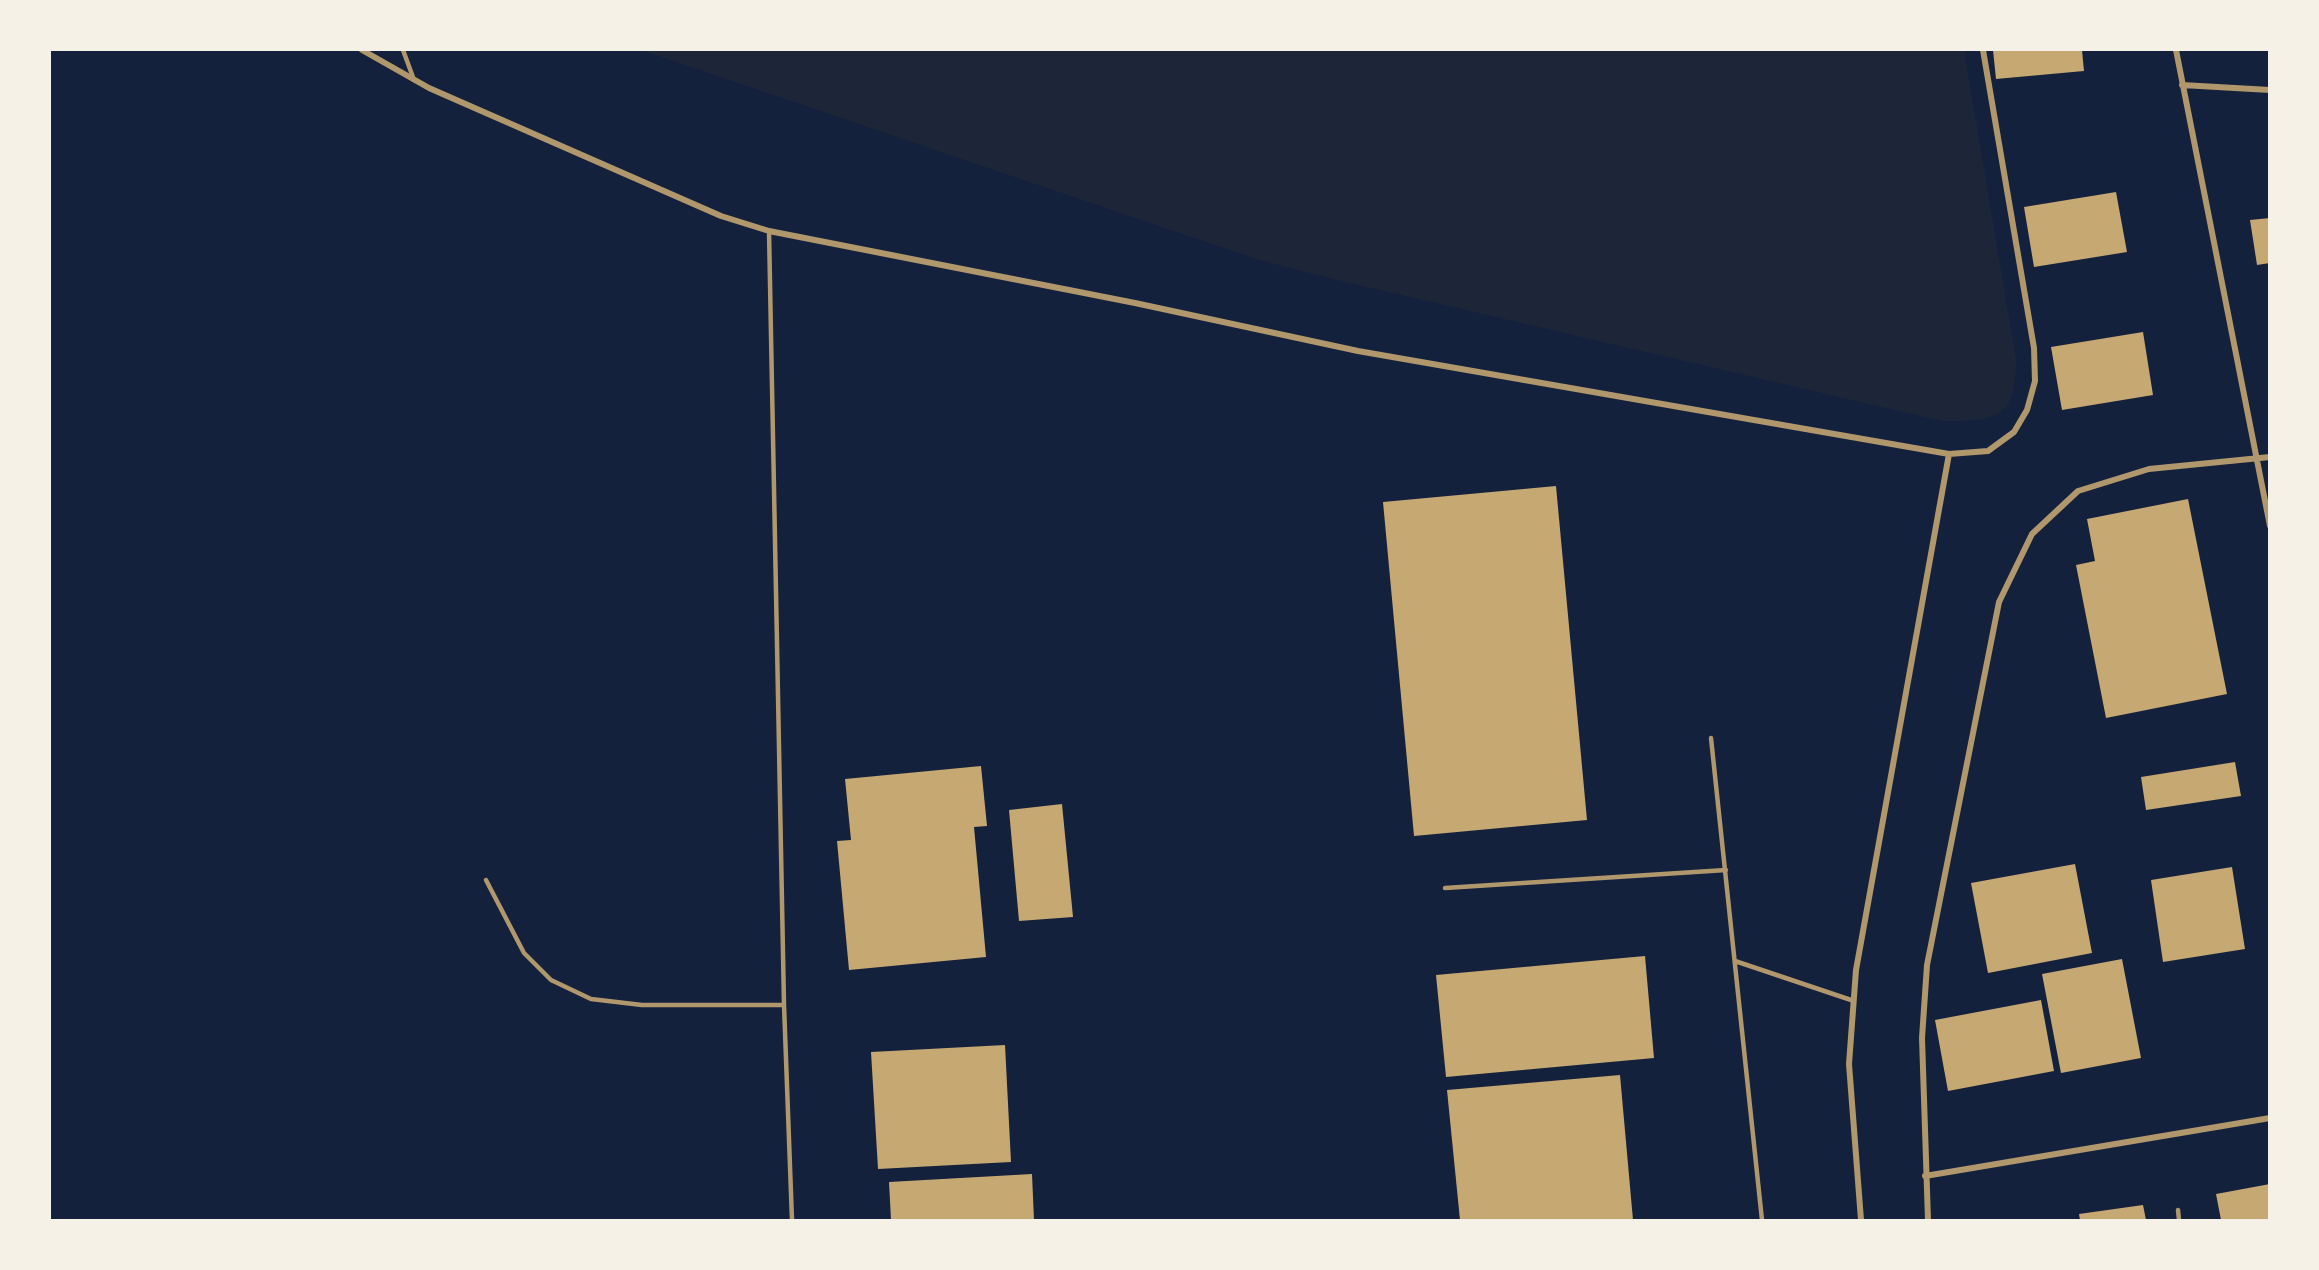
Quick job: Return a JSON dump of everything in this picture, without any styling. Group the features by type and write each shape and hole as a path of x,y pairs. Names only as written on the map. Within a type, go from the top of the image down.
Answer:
{"street":[{"path":"362,50 414,80 720,216 769,231 1135,303 1358,351 1949,454 1988,451 2014,432 2027,411 2036,381 2034,348 1983,50"},
{"path":"2176,50 2270,525"},
{"path":"2182,85 2270,90"},
{"path":"1861,1221 1849,1064 1856,970 1949,454"},
{"path":"1928,1221 1922,1038 1927,965 1999,602 2032,534 2078,491 2149,469 2270,457"},
{"path":"1925,1176 2270,1118"}],"lane":[{"path":"403,50 414,80"},
{"path":"769,231 784,1005 792,1221"},
{"path":"1712,738 1762,1221"},
{"path":"1445,888 1726,870"},
{"path":"486,880 524,953 551,980 591,999 642,1005 784,1005"},
{"path":"1735,960 1854,1001"},
{"path":"2178,1210 2179,1221"}],"shaded area":[{"path":"641,50 1964,50 2016,359 2012,394 2007,405 1999,413 1989,417 1976,420 1942,421 1333,279 1256,259"}],"building":[{"path":"1993,50 2082,50 2084,71 1996,79"},
{"path":"2116,192 2127,252 2034,267 2024,207"},
{"path":"2270,218 2270,263 2257,265 2250,220"},
{"path":"2143,332 2153,395 2062,410 2051,347"},
{"path":"1556,486 1587,820 1414,836 1383,502"},
{"path":"2188,499 2227,694 2106,718 2076,565 2095,561 2087,519"},
{"path":"2235,762 2241,796 2146,810 2141,777"},
{"path":"981,766 987,826 974,827 986,957 849,970 837,841 851,840 845,779"},
{"path":"1062,804 1073,917 1019,921 1009,810"},
{"path":"2075,864 2092,953 1988,973 1971,883"},
{"path":"2232,867 2245,949 2163,962 2151,880"},
{"path":"1645,956 1654,1058 1446,1077 1436,975"},
{"path":"2122,959 2141,1058 2061,1073 2042,974"},
{"path":"2041,1000 2054,1071 1948,1091 1935,1020"},
{"path":"1005,1045 1011,1162 878,1169 871,1052"},
{"path":"1620,1075 1633,1220 1460,1220 1447,1090"},
{"path":"1032,1174 1034,1220 891,1220 889,1182"},
{"path":"2270,1184 2270,1220 2221,1220 2216,1194"},
{"path":"2143,1205 2146,1220 2080,1220 2079,1214"}]}
